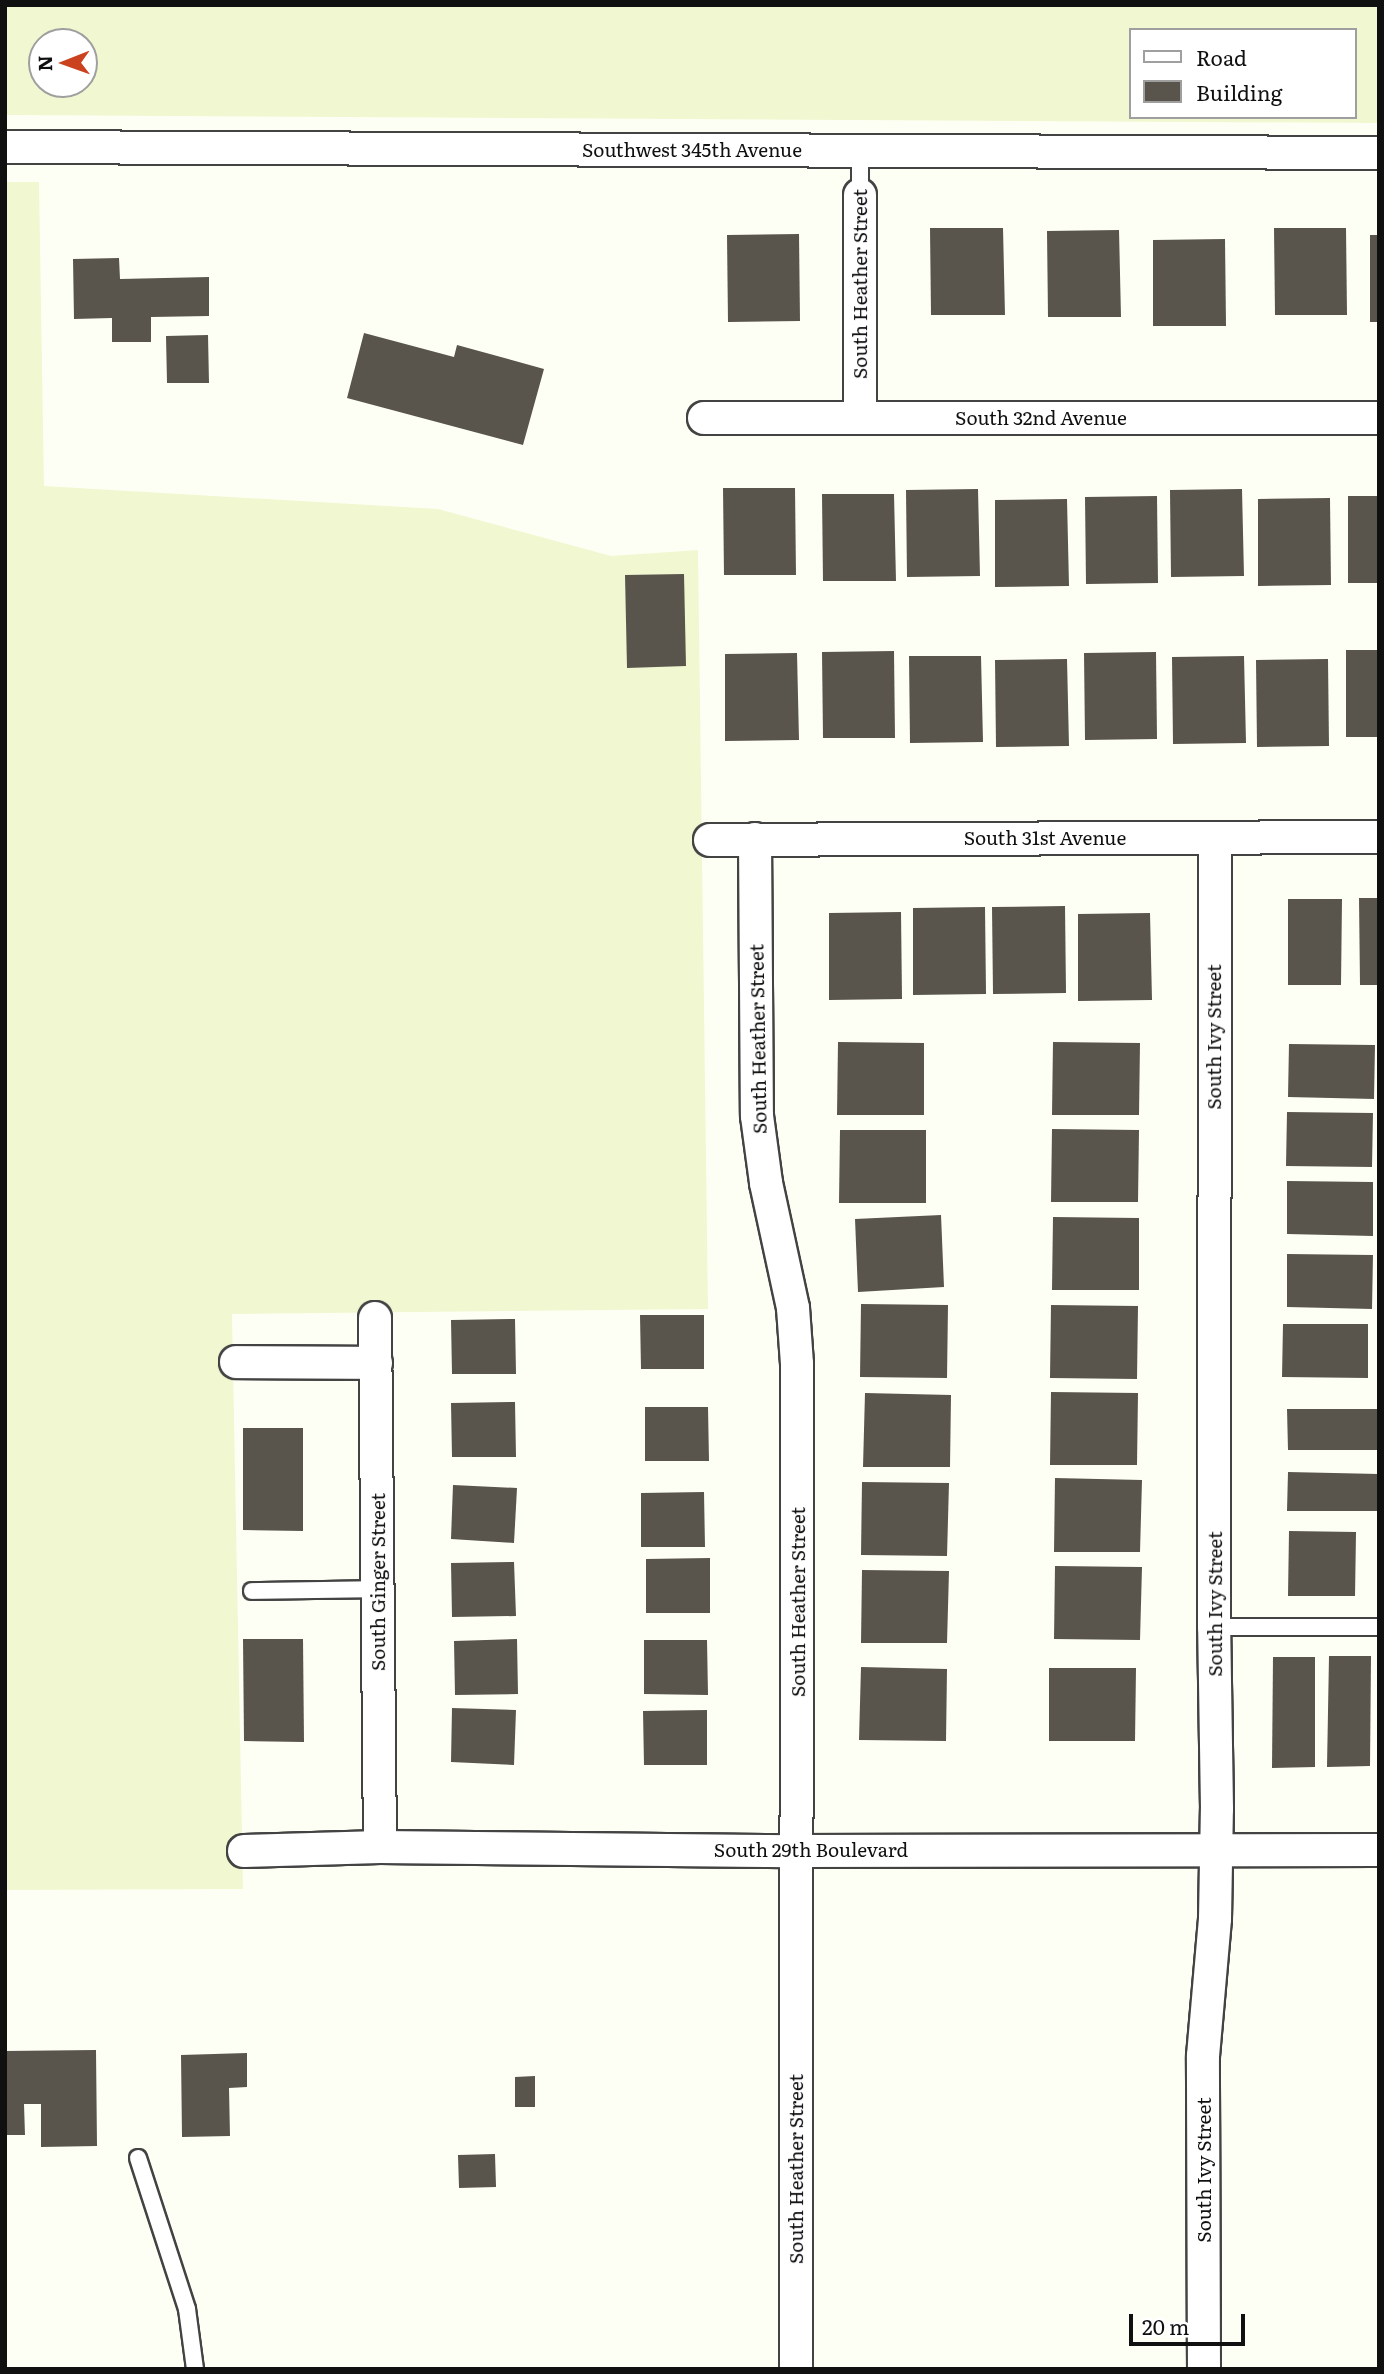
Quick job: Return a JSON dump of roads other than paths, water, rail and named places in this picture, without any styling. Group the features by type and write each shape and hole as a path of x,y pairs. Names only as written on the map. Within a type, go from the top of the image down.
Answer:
{"street":[{"name":"Southwest 345th Avenue","path":"5,147 1379,153"},
{"name":"South Heather Street","path":"860,195 860,418"},
{"name":"South 32nd Avenue","path":"704,418 1379,418"},
{"name":"South 31st Avenue","path":"710,840 1379,837"},
{"name":"South Ivy Street","path":"1204,2369 1203,2056 1215,1919 1217,1850 1214,1627 1215,838"},
{"name":"South Heather Street","path":"755,839 757,1116 765,1183 793,1308 797,1364 796,2369"},
{"name":"South Ginger Street","path":"375,1318 380,1847"},
{"path":"236,1362 376,1363"},
{"name":"South 29th Boulevard","path":"244,1850 380,1847 796,1851 1379,1850"}],"lane":[{"name":"South Heather Street","path":"860,150 860,195"},
{"path":"252,1591 378,1589"},
{"path":"1214,1627 1379,1627"},
{"path":"138,2158 187,2309 195,2369"}]}
